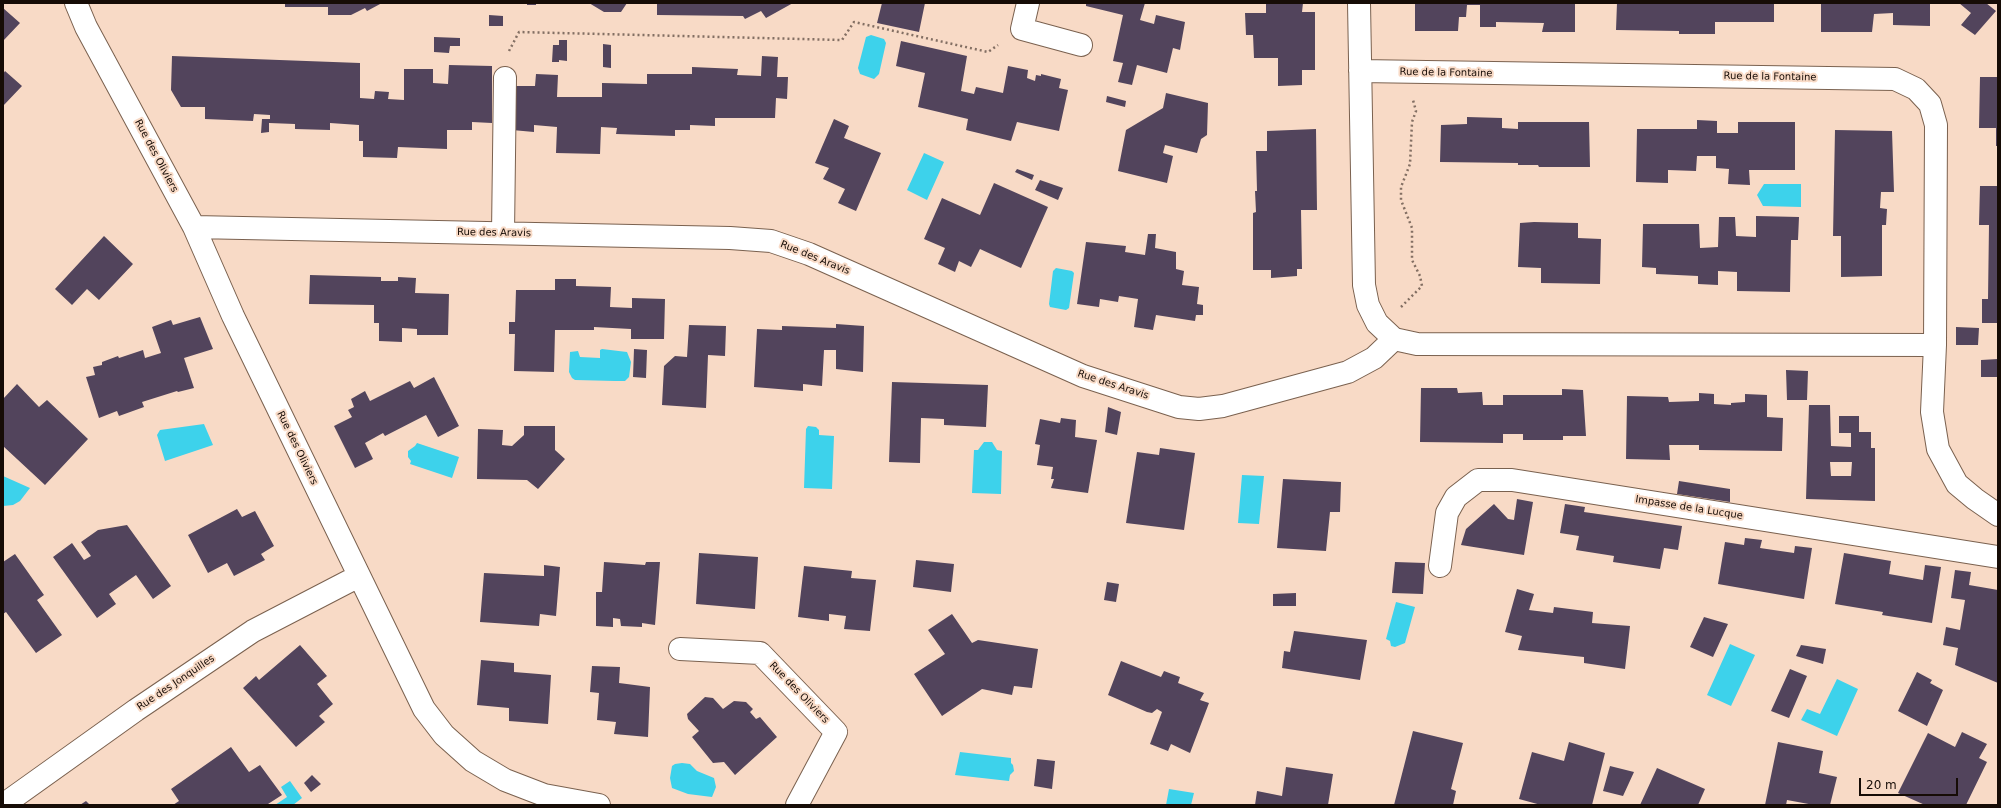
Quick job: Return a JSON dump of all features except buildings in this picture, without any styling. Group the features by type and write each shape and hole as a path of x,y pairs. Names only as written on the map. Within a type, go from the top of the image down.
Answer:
{"street":[{"name":"Rue des Oliviers","path":"76,3 86,27 194,227 233,316 424,709 444,735 473,760 505,780 544,795 591,804"},
{"path":"1028,3 1022,29 1080,45"},
{"path":"1359,3 1364,285 1368,305 1377,323 1394,339 1417,344 1935,345"},
{"name":"Rue de la Fontaine","path":"1360,71 1895,79 1916,89 1930,104 1936,125 1935,345 1932,412 1938,448 1957,484 1998,515"},
{"path":"503,233 505,78"},
{"name":"Rue des Aravis","path":"194,227 730,238 771,241 809,254 1083,376 1179,406 1199,409 1223,406 1348,372 1374,358 1394,339"},
{"name":"Impasse de la Lucque","path":"1440,566 1446,513 1456,497 1478,480 1512,480 1998,556"},
{"name":"Rue des Jonquilles","path":"3,805 136,710 253,631 359,576"},
{"name":"Rue des Oliviers","path":"680,649 760,653 836,732 797,805"}],"path":[{"path":"505,78 506,54 519,32 842,40 854,22 988,52 1022,29"},
{"path":"1377,323 1406,304 1422,286 1420,276 1412,260 1412,228 1401,200 1401,187 1410,164 1412,122 1416,111 1407,72"}],"water":[{"path":"871,35 884,39 886,43 879,74 874,79 860,74 858,68 866,37"},
{"path":"924,153 944,162 927,200 907,190"},
{"path":"1764,184 1801,184 1801,207 1763,206 1757,195"},
{"path":"1056,268 1072,271 1074,273 1069,308 1066,310 1050,307 1049,304 1053,271"},
{"path":"600,350 627,352 631,362 629,377 625,381 575,380 572,378 569,372 570,352 578,351 580,357 600,358"},
{"path":"204,424 213,445 165,461 157,435 160,430"},
{"path":"808,426 816,427 819,430 819,435 834,436 832,489 804,488 806,429"},
{"path":"984,442 992,442 997,450 1002,451 1001,494 972,493 974,450 978,450"},
{"path":"417,443 459,457 452,478 410,464 411,461 408,457 408,451"},
{"path":"1242,475 1264,476 1259,524 1238,523"},
{"path":"3,476 30,488 20,501 13,505 3,506"},
{"path":"1396,602 1415,607 1405,643 1395,647 1391,646 1390,641 1386,639"},
{"path":"1730,644 1755,655 1731,706 1707,695"},
{"path":"1837,679 1858,689 1837,736 1801,720 1807,709 1820,714"},
{"path":"960,752 1011,758 1014,771 1010,775 1009,781 955,775"},
{"path":"682,763 690,764 697,771 714,778 716,787 712,797 688,794 672,788 670,778 672,766"},
{"path":"290,781 302,798 293,805 275,805 287,797 281,787"},
{"path":"1169,789 1194,793 1191,805 1166,805"}]}
